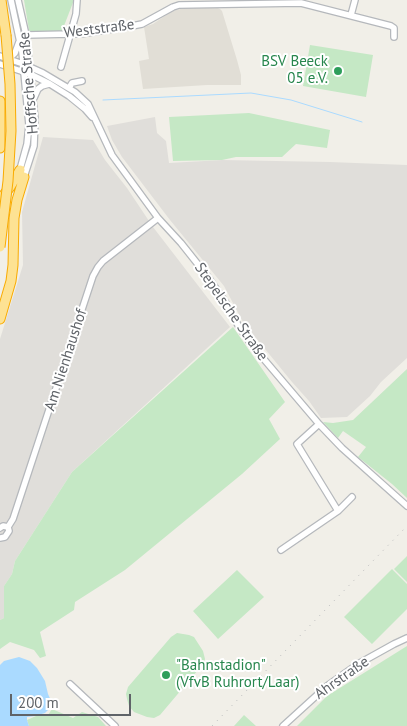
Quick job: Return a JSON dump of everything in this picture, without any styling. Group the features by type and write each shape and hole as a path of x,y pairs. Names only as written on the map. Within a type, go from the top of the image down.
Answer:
{"highway":[{"path":"0,247 8,181 11,132 10,84 1,0"},
{"path":"0,101 0,148"},
{"path":"0,200 22,174"},
{"path":"0,319 11,280 14,218 22,174"}],"street":[{"name":"Hoffsche Straße","path":"0,218 34,146 34,98 23,64 11,0"},
{"name":"Hoffsche Straße","path":"0,209 22,174 29,125 27,73 29,66 26,36 18,0"},
{"path":"61,66 76,14 78,0"},
{"path":"351,15 355,0"},
{"name":"Weststraße","path":"26,36 80,34 142,24 179,5 215,2 301,2 391,26 394,28 394,37"},
{"path":"9,59 15,53 20,40"},
{"name":"Stepelsche Straße","path":"0,56 29,66 54,78 75,92 88,104 112,155 158,218 208,277 251,344 319,424 342,448 407,506"},
{"name":"Stepelsche Straße","path":"0,64 27,73 50,84 69,96 97,122"},
{"path":"69,88 72,83 82,81"},
{"path":"34,98 38,89 50,84"},
{"path":"27,144 34,146"},
{"name":"Am Nienhaushof","path":"0,538 6,537 9,530 8,527 13,519 93,276 103,261 158,218"},
{"path":"319,424 297,444 338,511"},
{"path":"281,550 338,511 352,497"},
{"path":"0,528 3,526 8,527"},
{"name":"Ahrstraße","path":"283,726 327,686 358,664 407,638"},
{"path":"70,684 115,726"}],"shaded area":[{"path":"216,7 222,11 241,75 241,85 143,89 139,61 149,59 144,27 153,24 172,11 185,8"},
{"path":"155,117 157,133 166,141 169,163 222,160 407,165 407,358 347,417 321,418 243,322 224,286 122,157 112,140 107,126"},
{"path":"43,137 93,140 153,227 230,327 72,472 15,561 12,574 4,586 4,618 0,620 0,339 23,265 22,212"}],"green space":[{"path":"24,0 74,0 62,31 31,32 29,30"},
{"name":"BSV Beeck 05 e.V.","path":"310,45 373,55 366,97 303,86"},
{"path":"249,113 330,130 327,148 296,144 282,157 236,157 222,160 173,161 169,117"},
{"path":"233,327 285,402 269,419 280,439 242,474 125,570 75,602 74,610 40,632 46,656 40,658 34,650 10,642 0,649 0,620 4,618 4,586 12,574 15,561 72,472"},
{"path":"407,369 407,498 358,457 366,447 343,431 338,438 323,422 333,423 353,420"},
{"path":"407,556 407,582 394,569"},
{"path":"392,569 407,584 407,609 372,644 344,617"},
{"path":"237,570 264,597 218,639 193,611"},
{"name":"\"Bahnstadion\" (VfvB Ruhrort/Laar)","path":"177,633 194,637 203,651 204,663 160,715 154,718 134,712 129,706 127,699 128,687 171,637"},
{"path":"407,646 407,726 297,726 327,696"},
{"path":"52,709 73,718 82,712 98,717 106,726 29,726 27,720 36,716 48,715"},
{"path":"244,715 256,726 234,726"}],"water":[{"path":"19,657 30,661 37,668 45,681 53,705 45,713 27,717 29,726 0,726 0,665 4,661"}],"waterway":[{"path":"103,100 251,93 291,100 362,122"}],"railway":[{"path":"212,726 407,526"}],"place":[{"name":"BSV Beeck 05 e.V.","path":"338,71"},
{"name":"\"Bahnstadion\" (VfvB Ruhrort/Laar)","path":"166,675"}]}
